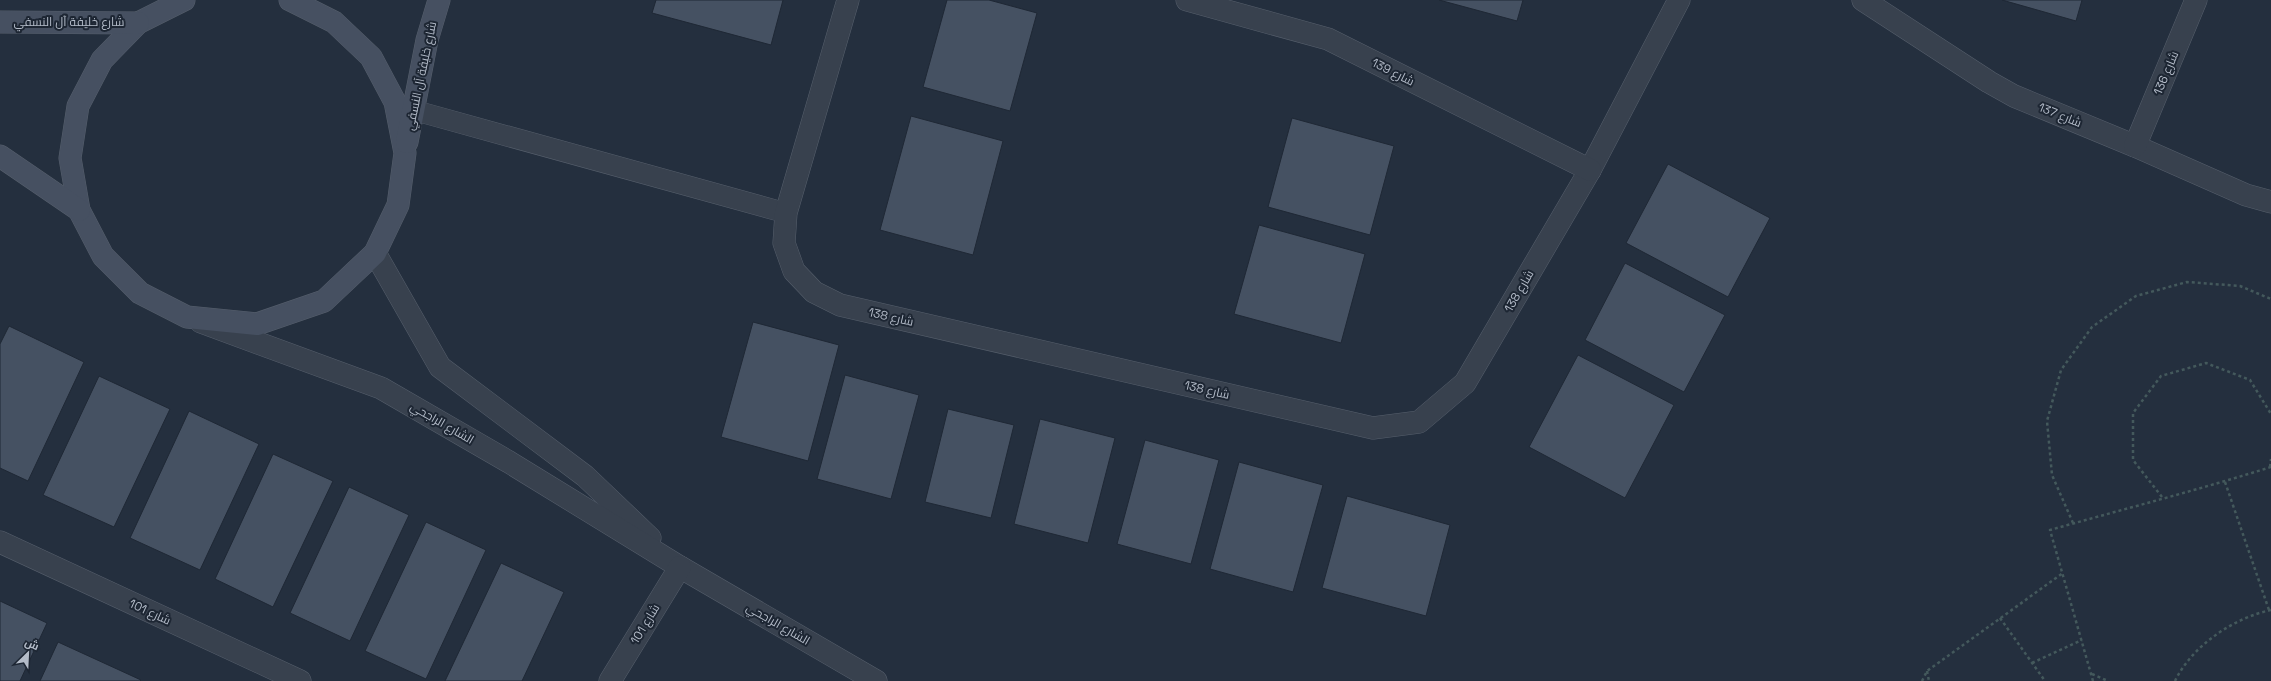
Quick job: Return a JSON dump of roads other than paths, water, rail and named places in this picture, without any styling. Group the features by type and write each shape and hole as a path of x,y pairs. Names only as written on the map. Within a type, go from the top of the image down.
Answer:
{"street":[{"path":"184,0 138,23 102,60 78,106 70,158 79,210 103,256 140,293 187,317 257,324 324,301 375,253"},
{"path":"290,0 334,22 371,57 395,102 405,153"},
{"name":"شارع خليفة آل النسفي","path":"375,253 398,206 405,153 427,40 440,0"},
{"name":"شارع 138","path":"848,0 786,213 784,243 794,271 814,292 840,305 1373,428 1419,422 1465,383 1590,170 1679,0"},
{"name":"شارع 139","path":"1187,0 1328,39 1590,170"},
{"name":"شارع 137","path":"1863,0 1988,82 2014,96 2135,146 2246,195 2271,202"},
{"name":"شارع 136","path":"2135,146 2196,0"},
{"name":"شارع خليفة آل النسفي","path":"0,22 138,23"},
{"path":"0,156 79,210"},
{"name":"الشارع الراجحي","path":"375,253 440,367 585,476 680,567"},
{"name":"الشارع الراجحي","path":"187,317 381,388 509,462 680,567 876,681"},
{"name":"شارع 101","path":"0,542 300,681"},
{"name":"شارع 101","path":"610,681 680,567"}],"lane":[{"path":"413,110 786,213"}]}
